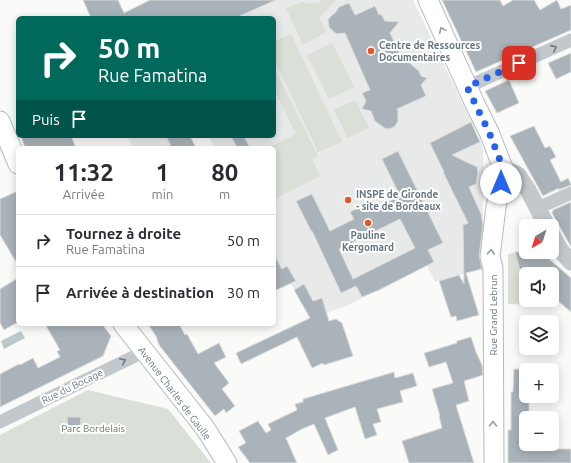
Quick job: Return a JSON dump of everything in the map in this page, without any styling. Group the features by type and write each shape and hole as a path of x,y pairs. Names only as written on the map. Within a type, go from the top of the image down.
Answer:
{"main road":[{"path":"428,0 489,132 503,168"},
{"path":"0,121 10,156"},
{"name":"Rue Grand Lebrun","path":"494,463 493,268 490,258 496,207 503,168"},
{"name":"Avenue Charles de Gaulle","path":"125,326 204,428 227,463"}],"street":[{"path":"467,87 571,40"},
{"path":"503,168 518,175 544,219"},
{"path":"538,208 571,193"},
{"path":"559,247 571,262"},
{"name":"Rue du Bocage","path":"0,422 143,350"}],"shaded area":[{"name":"INSPE de Gironde - site de Bordeaux","path":"202,0 413,0 481,142 483,150 483,268 435,282 427,265 344,307 310,318 276,257 276,146 214,146 209,138 276,138 276,16 161,16"},
{"path":"128,138 188,138 172,146 132,146"},
{"path":"21,331 25,338 4,349 1,341"}],"green space":[{"path":"321,0 336,0 319,18 326,32 303,45 286,8 302,2 310,4 320,2"},
{"path":"291,34 342,142 318,152 276,63 276,40"},
{"path":"332,43 354,87 329,99 307,55"},
{"path":"276,71 318,156 312,159 320,176 276,198 276,146 272,146 296,134 276,93"},
{"path":"355,100 369,128 348,138 334,110"},
{"path":"515,253 520,267 519,304 508,304 508,254"},
{"name":"Parc Bordelais","path":"88,390 168,409 211,463 0,463 0,435"}],"building":[{"path":"83,0 118,0 124,13 150,0 276,0 240,16 90,16"},
{"path":"442,0 500,0 503,6 513,0 534,0 540,10 557,0 561,9 571,5 571,30 476,72"},
{"path":"349,3 355,15 375,6 379,15 381,14 385,21 399,22 390,33 403,61 407,61 419,71 421,76 427,78 421,85 426,96 397,109 398,121 392,128 386,129 375,121 371,111 362,109 366,101 362,93 370,90 345,33 337,34 329,27 328,20 330,17 339,7"},
{"path":"571,53 571,72 556,79 548,63"},
{"path":"509,80 519,103 497,113 485,91"},
{"path":"471,122 480,142 452,155 477,167 478,171 476,184 469,187 481,214 483,226 479,256 482,269 466,273 479,315 457,321 456,316 451,317 439,281 459,275 464,284 463,225 468,223 430,143"},
{"path":"534,126 545,148 550,146 556,157 550,160 561,182 568,178 571,184 543,196 510,136"},
{"path":"22,138 72,138 75,146 24,146"},
{"path":"167,138 191,138 195,146 171,146"},
{"path":"232,138 245,138 249,146 236,146"},
{"name":"Pauline Kergomard","path":"398,151 443,243 428,250 434,262 379,290 362,297 356,286 341,293 296,201 312,194 330,231 354,219 350,212 364,205 373,201 376,208 400,196 382,159","holes":["400,219 415,248 353,279 339,249"]},
{"path":"16,192 16,262 0,235 0,199"},
{"path":"571,202 571,247 559,226 559,219 555,219 552,213 553,210"},
{"path":"515,252 519,252 519,259 549,259 558,267 519,267"},
{"path":"276,258 282,269 287,266 296,281 276,290"},
{"path":"559,268 571,278 571,312 559,302"},
{"path":"16,279 16,323 4,330 0,323 0,289"},
{"path":"304,284 313,301 322,298 329,321 336,319 342,323 353,356 324,365 323,363 312,368 297,337 241,364 236,353 310,318 294,290"},
{"path":"46,326 104,326 111,336 103,356 0,407 0,374 33,358 38,368 60,357 57,351 60,350"},
{"path":"149,326 180,326 185,335 187,334 198,354 219,343 226,357 214,363 229,383 222,389 235,406 226,413 224,409 215,416 159,345 156,336"},
{"path":"471,337 482,365 483,375 464,381 469,401 456,405 474,463 409,463 402,441 442,428 432,389 453,383 446,362 429,367 424,353"},
{"path":"514,369 519,369 519,403 529,403 529,411 519,411 519,451 559,451 559,449 571,449 571,463 508,463 508,430 511,430 511,392 513,392"},
{"path":"394,372 395,378 413,373 417,386 400,391 403,402 377,409 381,422 373,424 377,435 365,439 355,407 325,418 338,450 328,455 314,424 286,438 297,463 250,463 238,447 246,443 239,431 258,421 266,433 271,430 268,424 297,410 295,404 303,402 303,399"},
{"path":"67,417 81,417 80,430 68,431"}],"place":[{"name":"Centre de Ressources Documentaires","path":"371,51"},
{"name":"INSPE de Gironde - site de Bordeaux","path":"348,200"},
{"name":"Pauline Kergomard","path":"368,223"}],"route":[{"path":"501,183 503,168 489,132 467,87 519,63"}]}
